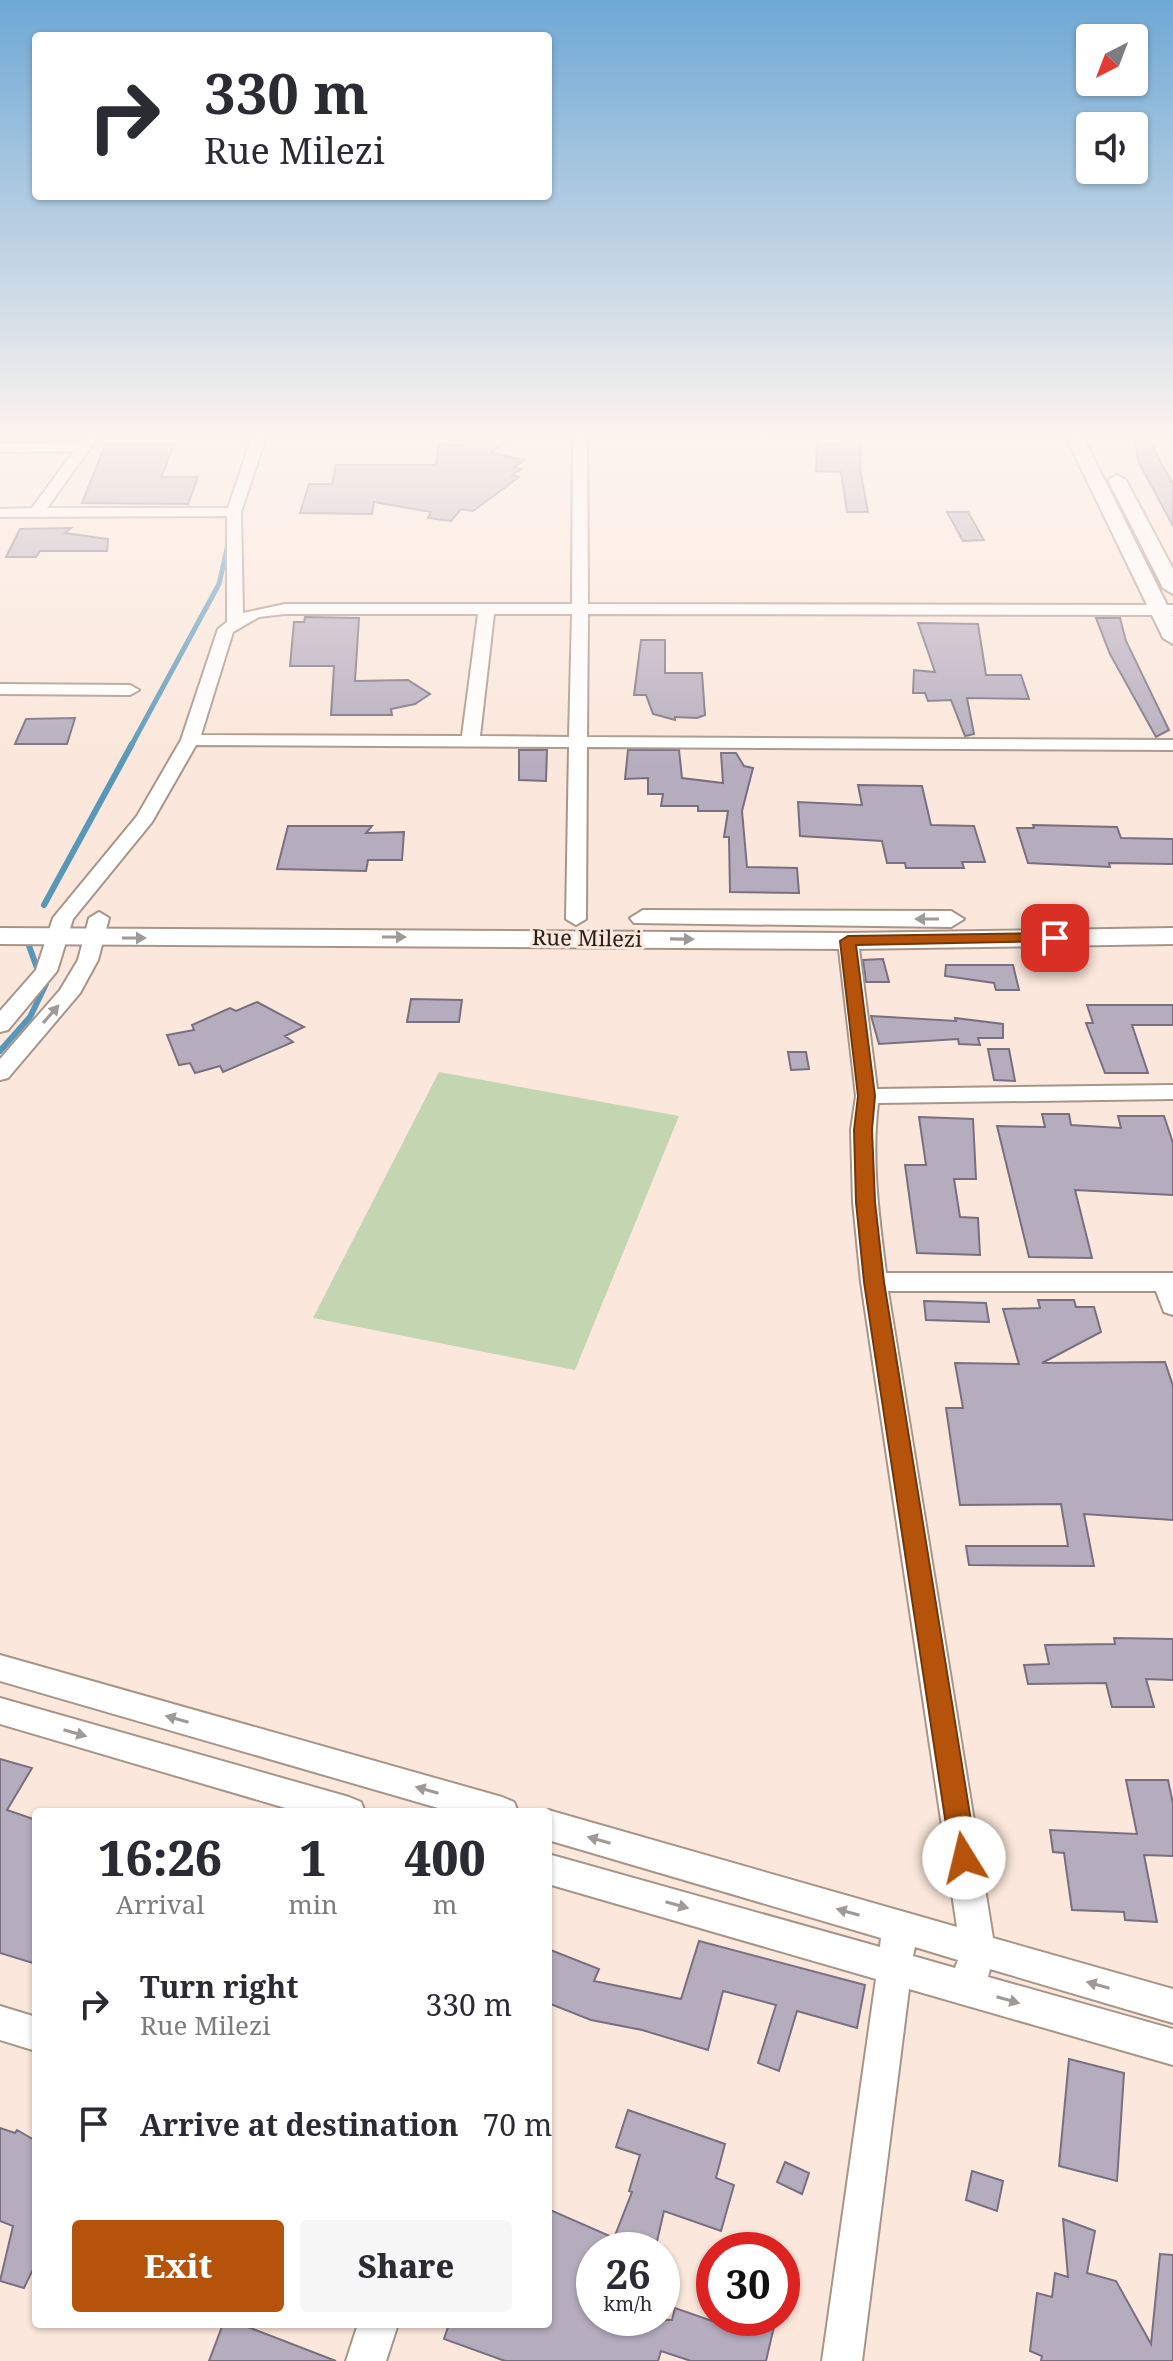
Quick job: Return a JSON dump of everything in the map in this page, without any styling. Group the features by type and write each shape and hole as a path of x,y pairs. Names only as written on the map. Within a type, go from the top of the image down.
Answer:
{"street":[{"path":"234,547 235,621"},
{"path":"576,919 575,744 581,547"},
{"path":"1133,547 1166,610 1173,638"},
{"path":"1152,547 1173,588"},
{"path":"470,742 487,608"},
{"path":"0,1025 46,971 58,928 145,818 190,740 226,629 235,621 285,609 1166,610"},
{"path":"0,689 130,690"},
{"path":"190,740 1173,745"},
{"name":"Rue Milezi","path":"0,918 58,928"},
{"name":"Rue Milezi","path":"95,928 576,919 1173,918"},
{"name":"Rue Milezi","path":"0,936 58,928 848,941 1173,936"},
{"path":"0,1073 69,993 88,960 95,928"},
{"path":"848,941 867,1096 863,1130 865,1202 874,1282 978,1950 967,1988"},
{"path":"867,1096 1173,1092"},
{"path":"874,1282 1171,1290"},
{"path":"0,1668 488,1808"},
{"path":"0,1711 335,1808"},
{"path":"552,1826 1173,2006"},
{"path":"552,1870 1173,2047"},
{"path":"842,2361 900,1927"},
{"path":"0,2023 32,2033"},
{"path":"366,2361 377,2328"}],"green space":[{"path":"439,1072 679,1116 575,1370 313,1318"}],"building":[{"path":"11,547 107,547 107,551 40,551 36,557 6,557"},
{"path":"305,617 359,618 355,681 408,680 430,694 415,704 391,709 392,715 331,715 334,666 290,666 294,622 304,622"},
{"path":"1096,618 1120,618 1126,641 1169,730 1156,737 1110,654"},
{"path":"918,623 978,624 986,675 1021,675 1029,699 967,698 974,734 965,736 951,700 928,701 925,693 913,693 914,670 935,672"},
{"path":"641,640 665,640 665,673 702,673 705,715 697,718 675,717 675,720 653,714 646,695 634,695"},
{"path":"75,718 67,744 15,744 26,719"},
{"path":"519,750 547,750 546,781 519,780"},
{"path":"628,750 679,750 682,778 723,783 721,753 736,753 744,766 753,768 742,811 747,867 797,868 799,893 730,892 729,837 724,837 728,811 698,811 698,806 661,806 663,794 648,794 648,778 625,779"},
{"path":"858,785 922,786 931,825 974,826 985,862 962,862 964,868 906,868 905,863 887,863 882,841 800,836 798,802 862,805"},
{"path":"1033,825 1117,827 1121,838 1173,839 1173,864 1109,863 1110,867 1028,863 1017,828 1034,828"},
{"path":"288,826 372,826 366,833 404,832 402,860 368,860 366,871 277,869"},
{"path":"883,959 889,982 866,982 863,960"},
{"path":"946,965 1013,965 1019,990 996,990 994,983 945,976"},
{"path":"411,999 462,1000 459,1022 407,1022"},
{"path":"257,1002 304,1027 285,1036 293,1042 223,1072 220,1066 195,1073 190,1063 179,1065 167,1035 194,1030 192,1025 230,1008 236,1011"},
{"path":"1087,1005 1173,1005 1173,1025 1132,1025 1148,1073 1105,1073 1086,1023 1093,1023"},
{"path":"871,1016 956,1021 955,1018 1003,1024 1003,1038 978,1038 980,1045 959,1044 958,1039 879,1044"},
{"path":"988,1049 1009,1049 1015,1081 994,1080"},
{"path":"788,1052 806,1052 809,1069 791,1070"},
{"path":"1042,1114 1069,1114 1071,1125 1121,1128 1118,1116 1164,1116 1173,1143 1173,1195 1075,1190 1092,1258 1029,1257 997,1126 1045,1127"},
{"path":"919,1117 973,1119 976,1179 954,1179 960,1217 978,1218 980,1255 917,1253 905,1165 926,1165"},
{"path":"1038,1300 1074,1300 1076,1307 1094,1307 1101,1332 1042,1363 1165,1362 1173,1386 1173,1520 1084,1514 1094,1566 969,1565 966,1546 1068,1546 1061,1504 960,1505 946,1408 963,1408 955,1363 1019,1364 1003,1309 1040,1308"},
{"path":"924,1301 986,1303 989,1322 926,1320"},
{"path":"1114,1638 1173,1639 1173,1680 1146,1679 1154,1707 1112,1707 1106,1683 1028,1684 1024,1665 1049,1664 1045,1645 1115,1644"},
{"path":"0,1759 32,1768 7,1810 32,1819 32,1963 0,1953"},
{"path":"1126,1780 1168,1780 1173,1804 1173,1856 1144,1855 1157,1922 1125,1920 1124,1912 1072,1910 1064,1853 1053,1852 1050,1830 1137,1834"},
{"path":"699,1941 865,1985 857,2028 797,2011 779,2071 758,2063 776,2005 723,1991 708,2050 642,2030 591,2020 552,2005 552,1951 599,1969 594,1981 681,1999"},
{"path":"1069,2059 1124,2073 1117,2181 1059,2166"},
{"path":"628,2110 725,2144 716,2178 734,2185 721,2231 664,2211 659,2232 616,2232 632,2192 629,2191 640,2155 616,2147"},
{"path":"0,2128 15,2133 17,2130 32,2139 32,2271 24,2288 0,2281 13,2226 0,2221"},
{"path":"785,2162 809,2173 802,2194 777,2182"},
{"path":"972,2171 1003,2181 997,2211 966,2200"},
{"path":"552,2211 600,2232 576,2232 576,2336 680,2336 680,2310 696,2315 696,2336 772,2336 766,2361 691,2361 661,2351 658,2361 505,2361 444,2339 448,2328 552,2328"},
{"path":"1063,2219 1095,2231 1087,2273 1116,2281 1151,2344 1160,2254 1173,2255 1173,2361 1041,2361 1042,2356 1030,2351 1037,2293 1052,2297 1055,2273 1068,2277"},
{"path":"221,2328 250,2328 336,2361 209,2361"}],"waterway":[{"path":"131,746 219,584 227,547"},
{"path":"44,905 132,744"},
{"path":"28,943 37,968"},
{"path":"0,1051 30,1017 46,984"}],"route":[{"path":"964,1858 874,1282 865,1202 863,1130 867,1096 848,941 1055,938"}]}
